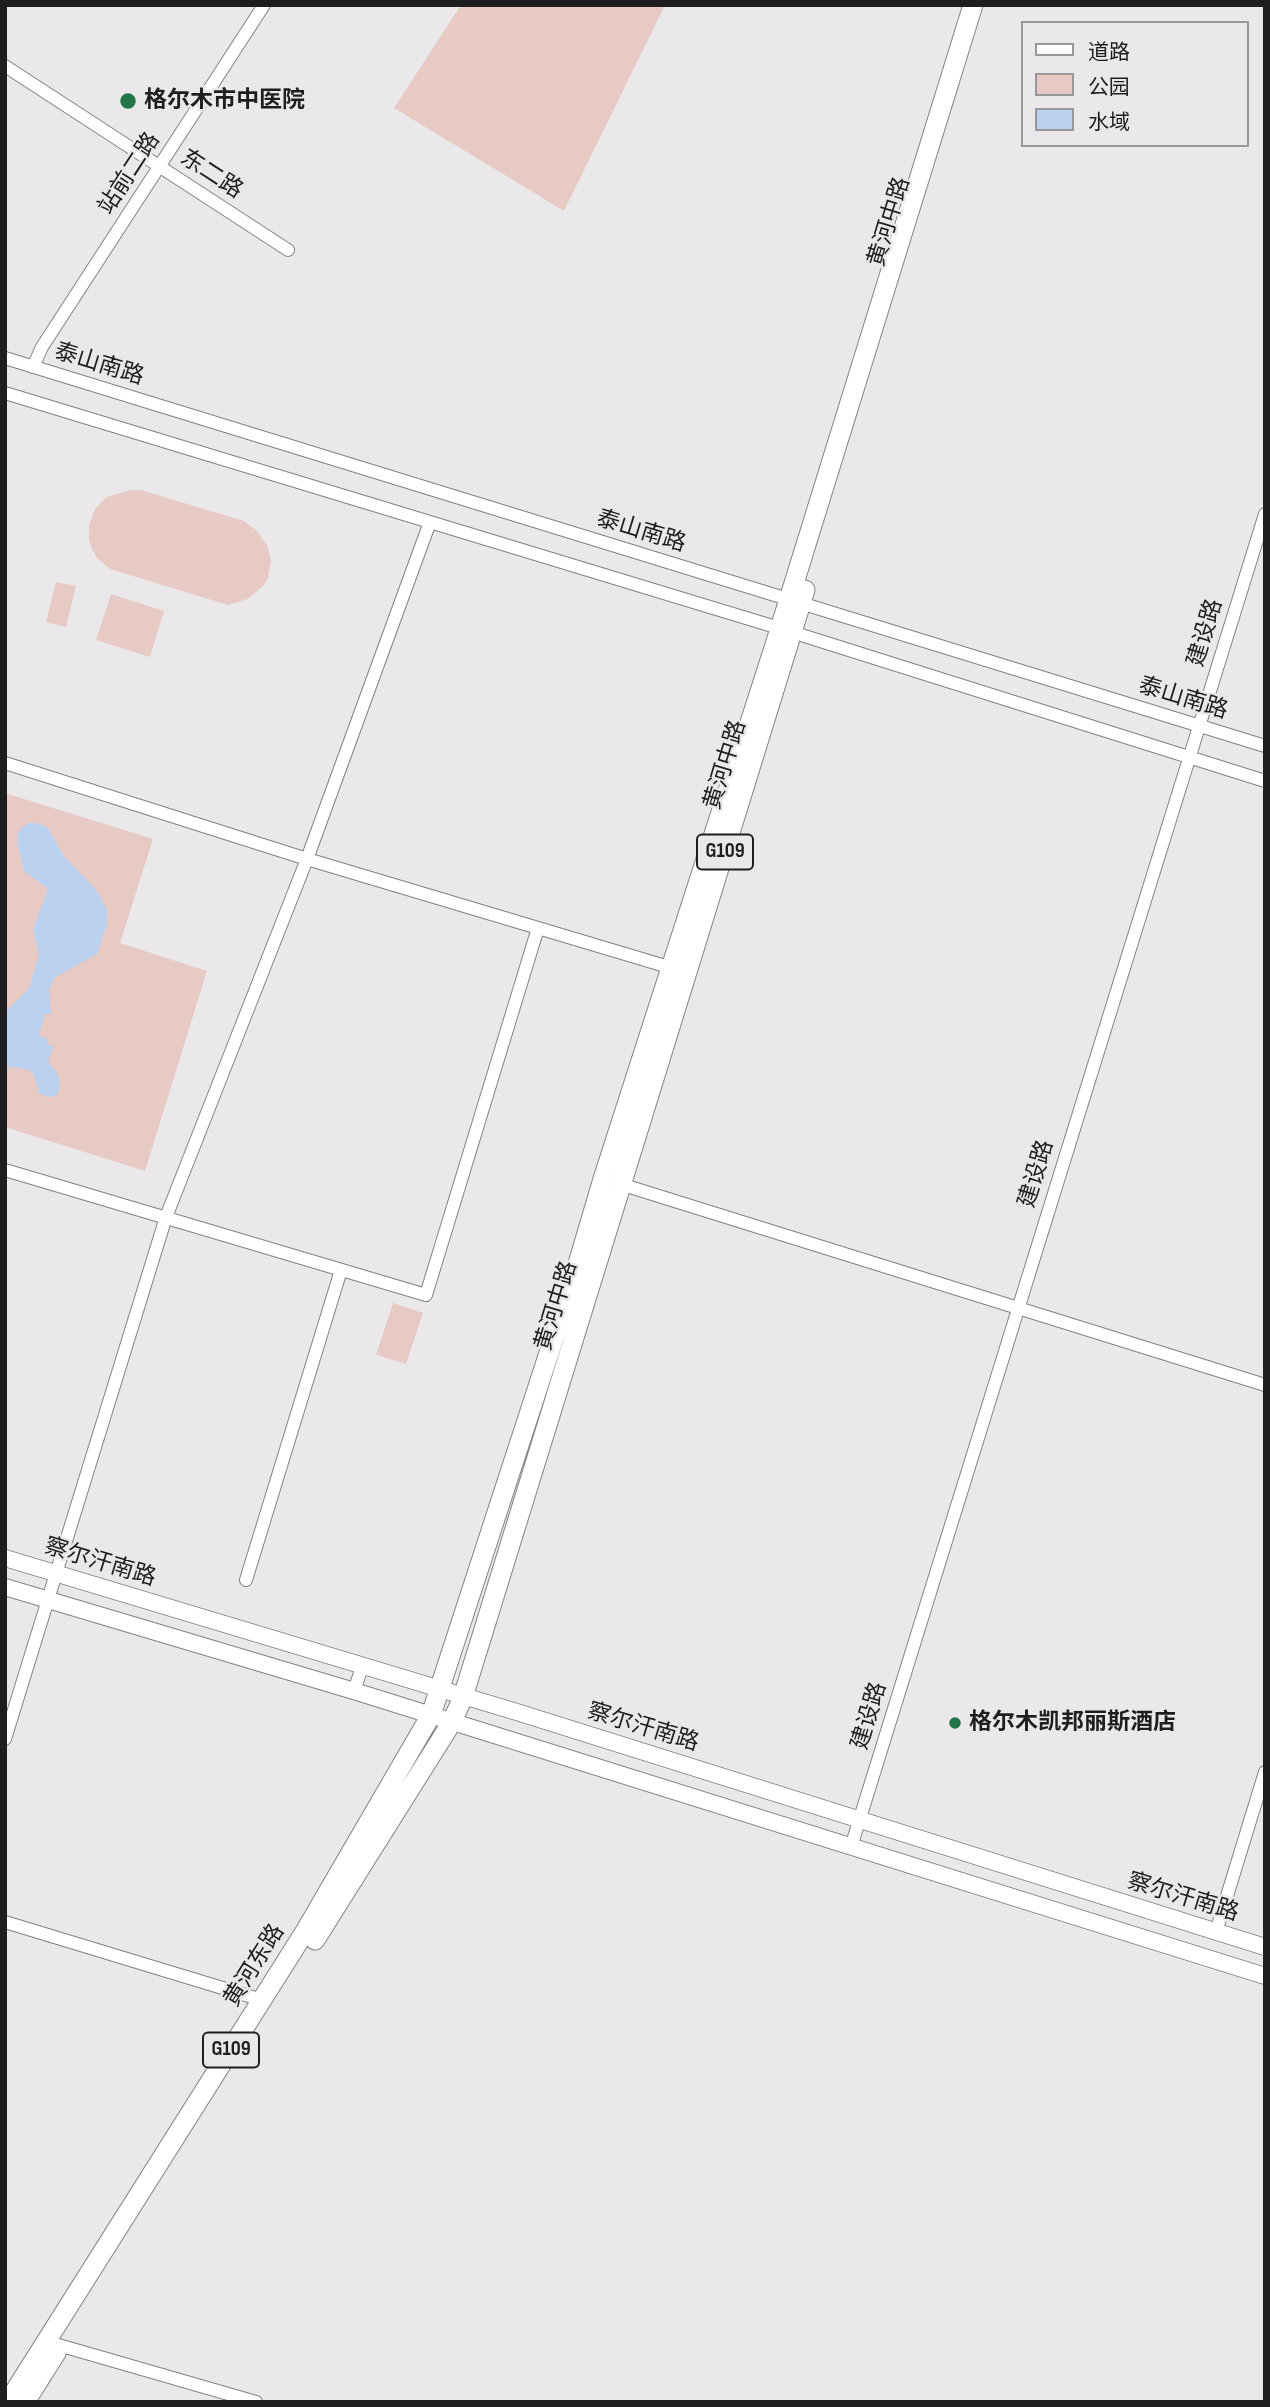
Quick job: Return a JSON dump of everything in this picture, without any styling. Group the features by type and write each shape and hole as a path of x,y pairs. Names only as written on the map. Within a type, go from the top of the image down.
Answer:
{"highway":[{"name":"黄河中路","path":"795,601 973,5"},
{"name":"黄河中路","path":"438,1689 578,1267 612,1182 981,5"},
{"name":"黄河中路","path":"463,1697 671,968 786,630"},
{"name":"黄河东路","path":"25,2402 54,2343 306,1930 430,1715 438,1689"},
{"name":"黄河东路","path":"8,2402 54,2343 452,1722 463,1697"}],"main road":[{"name":"察尔汗南路","path":"5,1558 860,1819 1265,1947"},
{"path":"5,1587 354,1691 1265,1976"}],"street":[{"name":"站前二路","path":"33,367 42,347 264,5"},
{"name":"东二路","path":"5,66 288,250"},
{"name":"泰山南路","path":"5,358 1265,746"},
{"path":"5,393 786,630 1265,780"},
{"name":"建设路","path":"851,1847 1265,514"},
{"path":"5,1739 166,1217 307,859 430,522"},
{"path":"5,764 307,859 671,968"},
{"path":"5,1170 426,1295 538,928"},
{"path":"612,1182 1265,1385"},
{"path":"246,1580 341,1270"},
{"path":"354,1691 362,1667"},
{"path":"1216,1933 1265,1773"},
{"path":"5,1922 262,2000"},
{"path":"54,2343 256,2402"}],"green space":[{"path":"461,5 665,5 564,211 394,108"},
{"path":"141,490 244,521 256,530 268,547 271,561 268,578 263,586 248,599 228,605 110,569 97,558 92,549 89,525 95,509 106,497"},
{"path":"56,582 76,586 66,627 46,622"},
{"path":"111,594 164,611 150,657 96,640"},
{"path":"5,793 153,839 120,943 207,971 145,1171 5,1127"},
{"path":"393,1303 423,1313 406,1364 376,1355"}],"water":[{"path":"28,823 38,823 48,828 63,855 97,891 107,910 107,924 97,954 54,978 49,989 51,1015 45,1013 39,1036 48,1039 47,1044 53,1046 48,1062 57,1073 60,1084 58,1093 53,1097 39,1093 30,1070 5,1066 5,1013 29,988 39,955 33,929 48,889 24,871 17,842 18,832"}],"place":[{"name":"格尔木市中医院","path":"128,101"},
{"name":"格尔木凯邦丽斯酒店","path":"955,1723"}]}
